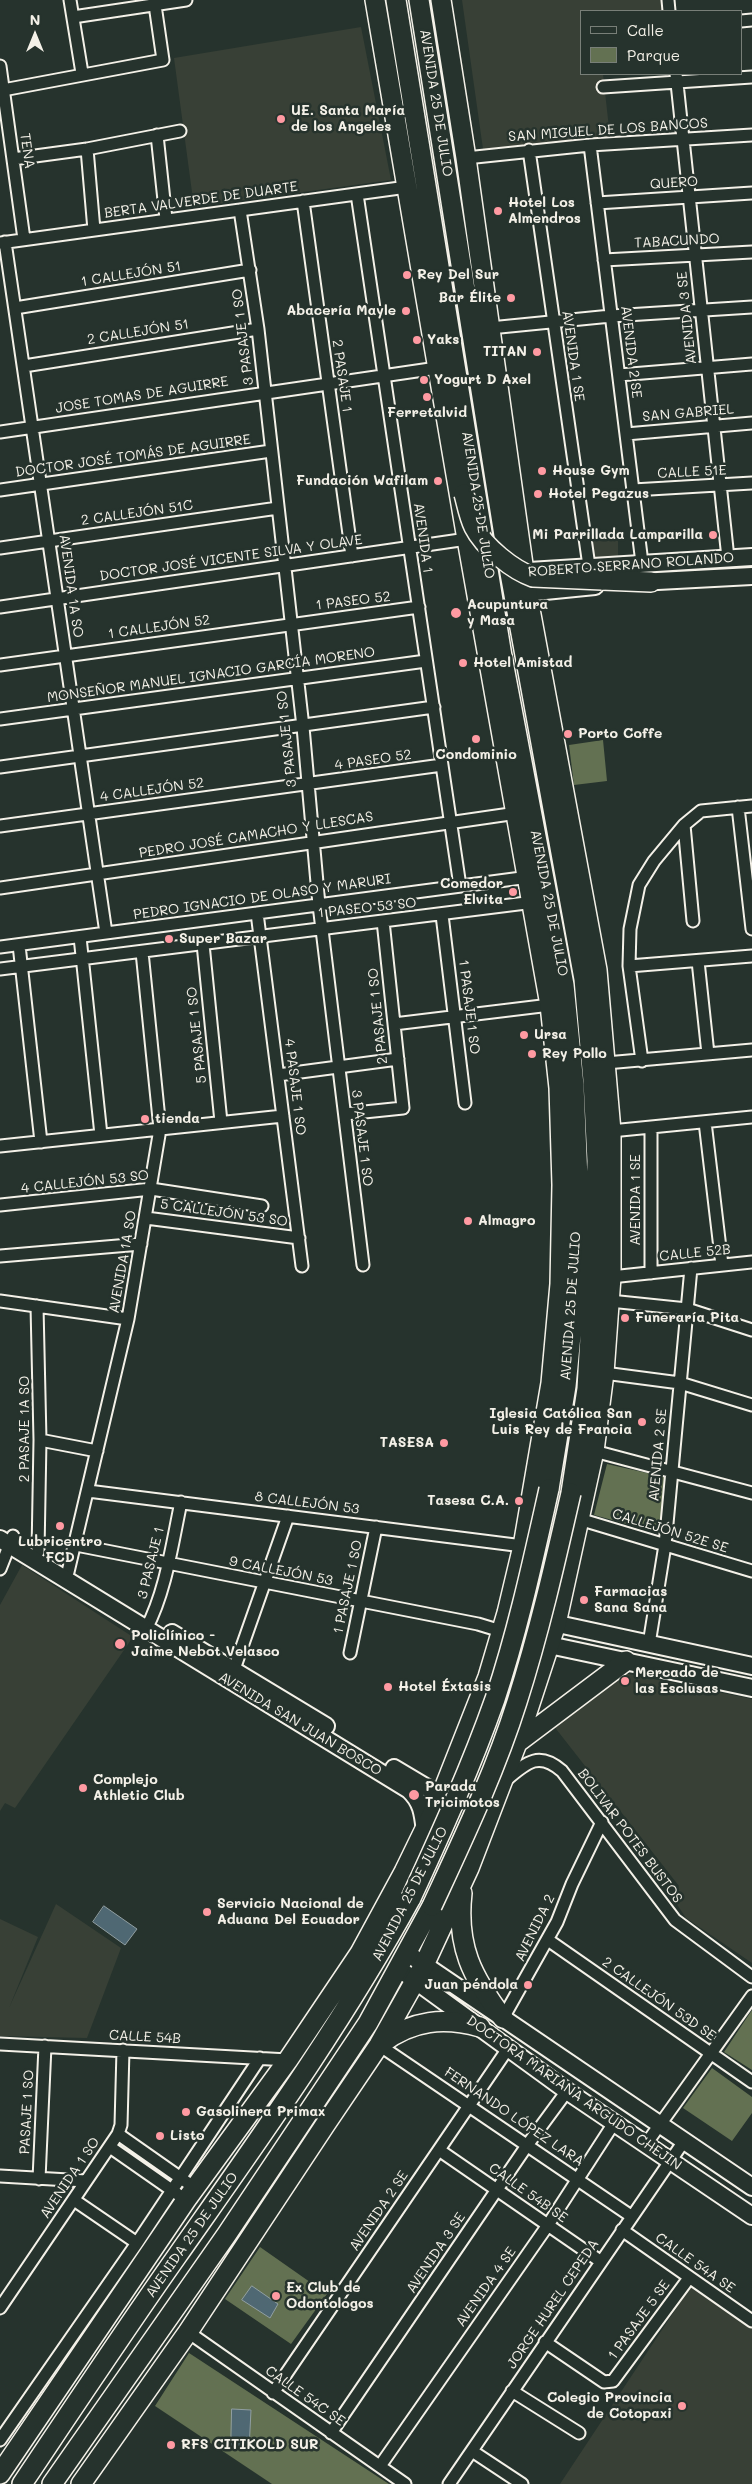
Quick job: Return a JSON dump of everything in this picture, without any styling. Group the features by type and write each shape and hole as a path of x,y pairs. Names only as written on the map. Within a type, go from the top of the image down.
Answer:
{"main road":[{"name":"AVENIDA 25 DE JULIO","path":"7,2458 174,2220 184,2192 288,2060 360,1953 425,1832 441,1796 494,1656 504,1622 522,1546 551,1383 560,1284 562,1185 559,1088 550,1005 534,902 437,368 375,0"},
{"name":"AVENIDA 25 DE JULIO","path":"22,2484 145,2301 295,2087 375,1964 411,1898 456,1800 495,1699 526,1595 549,1489 566,1386 576,1285 578,1179 574,1085 564,985 510,703 396,0"},
{"name":"AVENIDA 25 DE JULIO","path":"81,2484 188,2332 379,2045 416,1979 469,1868 517,1743 558,1615 594,1452 604,1373 611,1278 611,1131 597,970 516,572 419,0"},
{"name":"AVENIDA 25 DE JULIO","path":"441,0 490,328 516,572"},
{"path":"402,36 415,40 425,34"},
{"path":"420,140 430,133 442,137"},
{"path":"431,327 449,324"},
{"path":"454,463 474,526 480,537 500,556 524,573 533,577 651,582"},
{"name":"ROBERTO SERRANO ROLANDO","path":"516,572 752,557"},
{"name":"ROBERTO SERRANO ROLANDO","path":"520,593 752,576"},
{"name":"AVENIDA 25 DE JULIO","path":"52,2484 227,2234 368,2023 432,1906 478,1806 516,1704 547,1599 571,1493 587,1389 597,1161 593,1081 584,979 520,593"},
{"path":"597,1161 611,1206"},
{"name":"AVENIDA SAN JUAN BOSCO","path":"6,1537 38,1552 126,1611"},
{"name":"AVENIDA SAN JUAN BOSCO","path":"6,1537 357,1752 441,1796"},
{"path":"512,1592 517,1600 533,1607 554,1609 558,1615"},
{"path":"504,1622 558,1615 649,1644 752,1666"},
{"path":"504,1622 549,1645 752,1688"},
{"path":"494,1656 514,1654 524,1657 541,1670"},
{"path":"517,1743 626,1661"},
{"name":"AVENIDA SAN JUAN BOSCO","path":"357,1752 417,1797 422,1808 425,1832"},
{"path":"469,1868 460,1912 461,1935 466,1957 475,1978 504,2018"},
{"path":"375,1964 404,1872"},
{"name":"DOCTORA MARIANA ARGUDO CHEJIN","path":"402,1960 416,1979 480,2027 614,2123 752,2216"},
{"path":"368,2023 416,1979"},
{"name":"DOCTORA MARIANA ARGUDO CHEJIN","path":"416,1979 504,2018 684,2141 751,2184"},
{"path":"379,2045 396,2032 416,2024 438,2020 460,2021 480,2027"},
{"path":"145,2301 174,2220"},
{"path":"188,2332 227,2234"}],"street":[{"path":"70,0 82,74"},
{"path":"73,17 146,4 186,0"},
{"path":"3,90 163,60 146,4"},
{"name":"TENA","path":"0,66 24,239"},
{"path":"603,87 676,78 752,77"},
{"name":"AVENIDA 3 SE","path":"676,78 728,558"},
{"path":"13,160 87,149 180,130"},
{"path":"157,135 166,219"},
{"name":"SAN MIGUEL DE LOS BANCOS","path":"466,158 590,145 752,135"},
{"name":"AVENIDA 2 SE","path":"590,145 642,563"},
{"path":"87,149 94,230"},
{"name":"AVENIDA 1 SE","path":"529,150 590,566"},
{"name":"BERTA VALVERDE DE DUARTE","path":"3,243 407,187"},
{"name":"QUERO","path":"597,203 752,193"},
{"name":"AVENIDA 1","path":"357,194 460,886"},
{"name":"2 PASAJE 1","path":"303,201 352,556"},
{"name":"3 PASAJE 1 SO","path":"240,210 258,329 292,624 296,679 303,727 319,905 363,1265"},
{"name":"AVENIDA 1A SO","path":"3,243 16,308 106,933"},
{"name":"TABACUNDO","path":"604,260 752,252"},
{"name":"1 CALLEJÓN 51","path":"16,308 250,270"},
{"path":"490,328 611,316 752,307"},
{"name":"2 CALLEJÓN 51","path":"24,366 258,329"},
{"path":"618,375 752,364"},
{"name":"JOSE TOMAS DE AGUIRRE","path":"0,432 437,368"},
{"name":"SAN GABRIEL","path":"626,434 752,423"},
{"name":"DOCTOR JOSÉ TOMÁS DE AGUIRRE","path":"0,490 271,452"},
{"name":"CALLE 51E","path":"633,490 752,483"},
{"name":"2 CALLEJÓN 51C","path":"0,548 278,508"},
{"name":"DOCTOR JOSÉ VICENTE SILVA Y OLAVE","path":"0,607 467,539"},
{"name":"1 PASEO 52","path":"292,624 418,608"},
{"name":"1 CALLEJÓN 52","path":"0,665 292,624"},
{"name":"MONSEÑOR MANUEL IGNACIO GARCÍA MORENO","path":"0,719 426,661"},
{"path":"0,767 303,727 434,707"},
{"name":"4 PASEO 52","path":"308,784 442,765"},
{"name":"4 CALLEJÓN 52","path":"0,826 308,784"},
{"path":"642,1060 629,966 630,928 639,885 654,861 684,825 701,811 752,806"},
{"path":"738,807 752,929"},
{"name":"PEDRO JOSÉ CAMACHO Y LLESCAS","path":"0,888 313,841 517,813"},
{"path":"684,825 693,921"},
{"name":"PEDRO IGNACIO DE OLASO Y MARURI","path":"0,947 529,877"},
{"name":"1 PASEO 53 SO","path":"142,952 534,902"},
{"name":"4 PASAJE 1 SO","path":"257,913 302,1266"},
{"name":"1 PASAJE 1 SO","path":"442,915 465,1103"},
{"name":"2 PASAJE 1 SO","path":"345,1114 403,1108 383,921"},
{"path":"80,937 101,1135"},
{"name":"5 PASAJE 1 SO","path":"204,944 221,1122"},
{"path":"19,945 41,1142"},
{"path":"0,969 142,952"},
{"name":"AVENIDA 1A SO","path":"68,1572 76,1545 128,1319 152,1189 160,1129 142,952"},
{"path":"629,966 752,956"},
{"path":"698,961 708,1054"},
{"path":"394,1024 550,1005"},
{"path":"606,1063 752,1050"},
{"path":"278,1075 398,1059"},
{"path":"0,1146 283,1116"},
{"path":"611,1131 752,1117"},
{"path":"705,1122 722,1265"},
{"name":"AVENIDA 1 SE","path":"651,1128 652,1273"},
{"name":"4 CALLEJÓN 53 SO","path":"0,1205 152,1189 262,1206"},
{"name":"5 CALLEJÓN 53 SO","path":"146,1218 299,1238"},
{"path":"0,1256 141,1244"},
{"name":"CALLE 52B","path":"611,1278 752,1262"},
{"name":"AVENIDA 2 SE","path":"649,1644 665,1545 691,1268"},
{"path":"0,1301 128,1319"},
{"path":"610,1301 687,1309 752,1330"},
{"name":"2 PASAJE 1A SO","path":"37,1306 40,1440 38,1552"},
{"path":"604,1373 680,1383 752,1405"},
{"path":"40,1440 97,1451"},
{"path":"594,1452 752,1493"},
{"name":"8 CALLEJÓN 53","path":"88,1491 522,1546"},
{"name":"3 PASAJE 1","path":"148,1625 168,1564 181,1502"},
{"path":"232,1675 288,1516"},
{"name":"CALLEJÓN 52E SE","path":"579,1519 752,1571"},
{"name":"1 PASAJE 1 SO","path":"350,1653 376,1527"},
{"path":"0,1569 6,1537"},
{"name":"9 CALLEJÓN 53","path":"76,1545 480,1625 504,1622"},
{"path":"480,1625 504,1622"},
{"name":"BOLIVAR POTES BUSTOS","path":"504,1781 530,1762 546,1761 553,1764 562,1772 602,1822 661,1904 675,1920 752,1977"},
{"name":"AVENIDA 2","path":"504,2018 557,1922 572,1884 602,1822"},
{"name":"2 CALLEJÓN 53D SE","path":"548,1940 752,2082"},
{"path":"646,2144 752,1996"},
{"name":"CALLE 54B","path":"0,2044 288,2060"},
{"name":"FERNANDO LÓPEZ LARA","path":"379,2045 528,2144 631,2216"},
{"name":"PASAJE 1 SO","path":"39,2178 45,2046"},
{"name":"AVENIDA 2 SE","path":"273,2393 509,2047"},
{"name":"AVENIDA 1 SO","path":"0,2308 118,2134 121,2125 122,2050"},
{"path":"179,2177 196,2156 260,2058"},
{"name":"AVENIDA 3 SE","path":"331,2433 528,2144 567,2090"},
{"name":"AVENIDA 4 SE","path":"380,2466 548,2224 614,2123"},
{"path":"118,2134 179,2177 184,2192"},
{"name":"JORGE HUREL CEPEDA","path":"449,2484 684,2141"},
{"path":"110,2147 184,2192"},
{"name":"CALLE 54B SE","path":"439,2150 600,2262"},
{"path":"0,2176 86,2181"},
{"path":"179,2177 184,2192"},
{"name":"AVENIDA 25 DE JULIO","path":"1,2437 137,2243 184,2192"},
{"path":"74,2200 137,2243"},
{"name":"CALLE 54A SE","path":"622,2230 752,2320"},
{"name":"1 PASAJE 5 SE","path":"545,2342 604,2382 613,2381 689,2278"},
{"name":"CALLE 54C SE","path":"188,2332 405,2484"},
{"path":"512,2392 579,2433"},
{"path":"1,2437 7,2458"},
{"path":"472,2451 522,2484"}],"shaded area":[{"path":"462,0 661,0 662,10 580,10 580,75 603,75 610,137 483,149"},
{"name":"UE. Santa María de los Angeles","path":"361,27 391,180 194,207 174,58"},
{"path":"591,534 618,534 618,559 594,560"},
{"path":"22,1565 133,1637 15,1808 5,1803 0,1811 0,1605"},
{"path":"619,1672 752,1699 752,1963 686,1918 670,1894 679,1886 553,1725"},
{"path":"56,1904 121,1948 87,2038 0,2036 0,1919 38,1937 9,2008"},
{"name":"Colegio Provincia de Cotopaxi","path":"691,2286 752,2328 752,2484 560,2484"}],"green space":[{"path":"603,740 607,781 574,785 569,745"},
{"path":"607,1464 669,1478 663,1534 594,1515"},
{"path":"752,2010 752,2070 724,2052"},
{"path":"712,2068 752,2097 752,2113 732,2141 683,2108"},
{"name":"Ex Club de Odontologos","path":"260,2247 327,2294 291,2344 225,2299"},
{"path":"189,2353 389,2484 272,2484 155,2406"}],"water":[{"path":"104,1906 137,1929 125,1945 93,1922"},
{"path":"252,2286 278,2304 270,2318 242,2300"},
{"path":"232,2409 251,2410 249,2450 231,2449"}],"place":[{"name":"UE. Santa María de los Angeles","path":"281,119"},
{"name":"Hotel Los Almendros","path":"498,211"},
{"name":"Rey Del Sur","path":"407,275"},
{"name":"Bar Élite","path":"511,298"},
{"name":"Abacería Mayle","path":"406,311"},
{"name":"Yaks","path":"417,340"},
{"name":"TITAN","path":"537,352"},
{"name":"Yogurt D Axel","path":"424,380"},
{"name":"Ferretalvid","path":"427,397"},
{"name":"House Gym","path":"542,471"},
{"name":"Fundación Wafilam","path":"438,481"},
{"name":"Hotel Pegazus","path":"538,494"},
{"name":"Mi Parrillada Lamparilla","path":"713,535"},
{"name":"Acupuntura y Masa","path":"456,613"},
{"name":"Hotel Amistad","path":"463,663"},
{"name":"Porto Coffe","path":"568,734"},
{"name":"Condominio","path":"476,739"},
{"name":"Comedor Elvita","path":"513,892"},
{"name":"Super Bazar","path":"169,939"},
{"name":"Ursa","path":"524,1035"},
{"name":"Rey Pollo","path":"532,1054"},
{"name":"tienda","path":"145,1119"},
{"name":"Almagro","path":"468,1221"},
{"name":"Funeraría Pita","path":"625,1318"},
{"name":"Iglesia Católica San Luis Rey de Francia","path":"642,1422"},
{"name":"TASESA","path":"444,1443"},
{"name":"Tasesa C.A.","path":"519,1501"},
{"name":"Lubricentro FCD","path":"60,1526"},
{"name":"Farmacias Sana Sana","path":"584,1600"},
{"name":"Policlínico - Jaime Nebot Velasco","path":"120,1644"},
{"name":"Mercado de las Esclusas","path":"625,1681"},
{"name":"Hotel Éxtasis","path":"388,1687"},
{"name":"Complejo Athletic Club","path":"83,1788"},
{"name":"Parada Tricimotos","path":"414,1795"},
{"name":"Servicio Nacional de Aduana Del Ecuador","path":"207,1912"},
{"name":"Juan péndola","path":"528,1985"},
{"name":"Gasolinera Primax","path":"186,2112"},
{"name":"Listo","path":"160,2136"},
{"name":"Ex Club de Odontologos","path":"276,2296"},
{"name":"Colegio Provincia de Cotopaxi","path":"682,2406"},
{"name":"RFS CITIKOLD SUR","path":"171,2445"}]}
